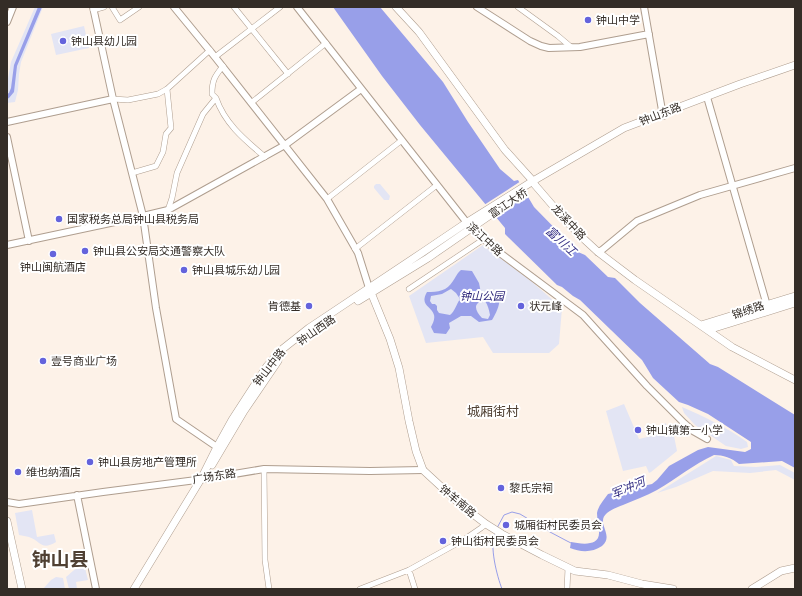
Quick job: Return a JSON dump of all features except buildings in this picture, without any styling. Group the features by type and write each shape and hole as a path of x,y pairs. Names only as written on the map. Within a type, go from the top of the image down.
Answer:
{"main road":[{"name":"龙溪中路","path":"396,7 419,32 505,150 536,182"},
{"name":"龙溪中路","path":"401,7 422,30 508,148 566,221 634,280 734,344 795,376"},
{"name":"钟山东路","path":"536,182 624,128 663,115 795,65"},
{"name":"钟山东路","path":"707,98 795,69"},
{"name":"富江大桥","path":"469,226 536,182"},
{"name":"钟山西路","path":"138,589 244,410 283,353 370,290 428,258 469,226"},
{"name":"钟山中路","path":"134,589 202,479 216,447 232,420 267,366 280,351 309,328 370,290"},
{"name":"钟羊南路","path":"370,290 390,339 399,368 416,451 423,470 461,505 486,524 502,534 568,568 575,571 608,575 642,584 673,589"},
{"name":"锦绣路","path":"707,327 767,308 795,296"},
{"name":"锦绣路","path":"767,308 795,303"},
{"name":"龙溪中路","path":"707,327 732,347 795,380"},
{"path":"7,521 22,589"},
{"path":"752,589 781,571 795,568"}],"street":[{"path":"7,22 13,7"},
{"path":"104,7 93,8 113,99 143,216 156,308 176,419 216,447"},
{"path":"112,7 120,20 138,7"},
{"path":"174,7 223,66 326,199 358,253 370,290"},
{"path":"234,7 288,74"},
{"path":"215,57 280,7"},
{"name":"滨江中路","path":"297,7 469,226 520,269 583,315 684,423 693,431 707,438"},
{"path":"477,7 530,41 540,46 549,48 580,47 649,34"},
{"path":"518,7 571,47"},
{"path":"644,7 663,115"},
{"path":"252,103 326,44"},
{"path":"7,122 113,99 128,100 158,94 167,89 210,50"},
{"path":"223,66 214,78 212,84 212,94 216,98 220,108 232,126 244,140 265,157"},
{"path":"132,173 156,166 162,152 166,134 171,128 167,89"},
{"path":"7,245 168,210 285,146 361,89"},
{"path":"168,210 177,173 203,114 216,98"},
{"path":"707,98 767,308"},
{"path":"7,137 29,241"},
{"path":"326,199 402,140"},
{"path":"600,251 637,221 700,195 795,168"},
{"path":"356,249 437,185"},
{"path":"409,289 484,239"},
{"path":"264,469 265,560 269,589"},
{"name":"广场东路","path":"7,502 19,504 264,469 370,471 423,470"},
{"path":"77,495 96,589"},
{"path":"360,589 409,570 465,539 486,524"},
{"path":"567,589 568,568"},
{"path":"409,570 415,589"}],"green space":[{"path":"35,7 43,7 21,62 15,102 7,103 7,84 11,62"},
{"path":"84,26 89,48 56,55 51,34"},
{"path":"376,184 380,184 390,196 389,200 384,200 374,188"},
{"name":"钟山公园","path":"483,245 532,282 562,308 559,344 549,353 493,353 483,337 426,343 409,296"},
{"path":"624,404 639,439 660,434 660,427 666,423 668,433 674,436 677,451 649,473 646,466 623,471 606,411"},
{"path":"682,407 731,432 747,442 748,447 741,449 726,446 695,425 684,413"},
{"path":"716,456 731,460 734,466 756,467 780,465 795,473 795,480 776,470 750,473 713,471 676,487 657,493"},
{"path":"32,510 37,537 54,534 56,542 47,546 29,537 19,535 15,513"},
{"path":"85,568 88,580 76,582 77,589 69,589 66,577 76,569"},
{"path":"56,577 63,578 65,589 43,589 51,580"}],"water":[{"path":"38,7 42,7 17,66 14,92 7,99 7,94 11,88 14,65"},
{"name":"富川江","path":"333,7 380,7 443,82 500,169 514,181 518,180 534,207 578,252 585,255 608,277 615,278 640,303 710,364 718,367 795,415 795,468 782,461 739,464 727,457 714,455 657,490 607,513 603,521 607,538 602,546 594,550 586,551 570,548 571,542 589,543 596,540 599,532 597,513 600,505 608,494 652,484 669,466 698,450 708,447 745,452 751,449 751,442 708,414 679,402 653,378 642,360 580,300 557,285 505,234 505,228 420,125 382,76"},
{"path":"461,270 472,271 479,283 481,293 484,298 499,294 497,311 492,320 479,322 471,316 461,316 449,323 450,328 446,334 434,333 431,327 434,320 434,315 424,300 427,292 445,289 451,284","holes":["451,289 460,299 450,315 439,313 437,306 432,304 430,301 431,296 442,294","485,301 490,315 488,319 482,318 476,310 476,305"]}],"pier":[{"path":"521,181 528,194 494,217 484,205"}],"waterway":[{"name":"军冲河","path":"497,528 504,515 512,512 520,514 571,543"},
{"name":"军冲河","path":"495,533 493,539 493,553 502,589"}],"place":[{"name":"钟山中学","path":"588,20"},
{"name":"钟山县幼儿园","path":"63,41"},
{"name":"国家税务总局钟山县税务局","path":"59,219"},
{"name":"钟山县公安局交通警察大队","path":"85,251"},
{"name":"钟山闽航酒店","path":"53,254"},
{"name":"钟山县城乐幼儿园","path":"184,270"},
{"name":"肯德基","path":"309,306"},
{"name":"状元峰","path":"521,306"},
{"name":"壹号商业广场","path":"43,361"},
{"name":"钟山镇第一小学","path":"638,430"},
{"name":"钟山县房地产管理所","path":"90,462"},
{"name":"维也纳酒店","path":"18,472"},
{"name":"黎氏宗祠","path":"501,488"},
{"name":"城厢街村民委员会","path":"506,525"},
{"name":"钟山街村民委员会","path":"443,541"}],"district":[{"name":"城厢街村","path":"493,411"},
{"name":"钟山县","path":"60,559"}]}
